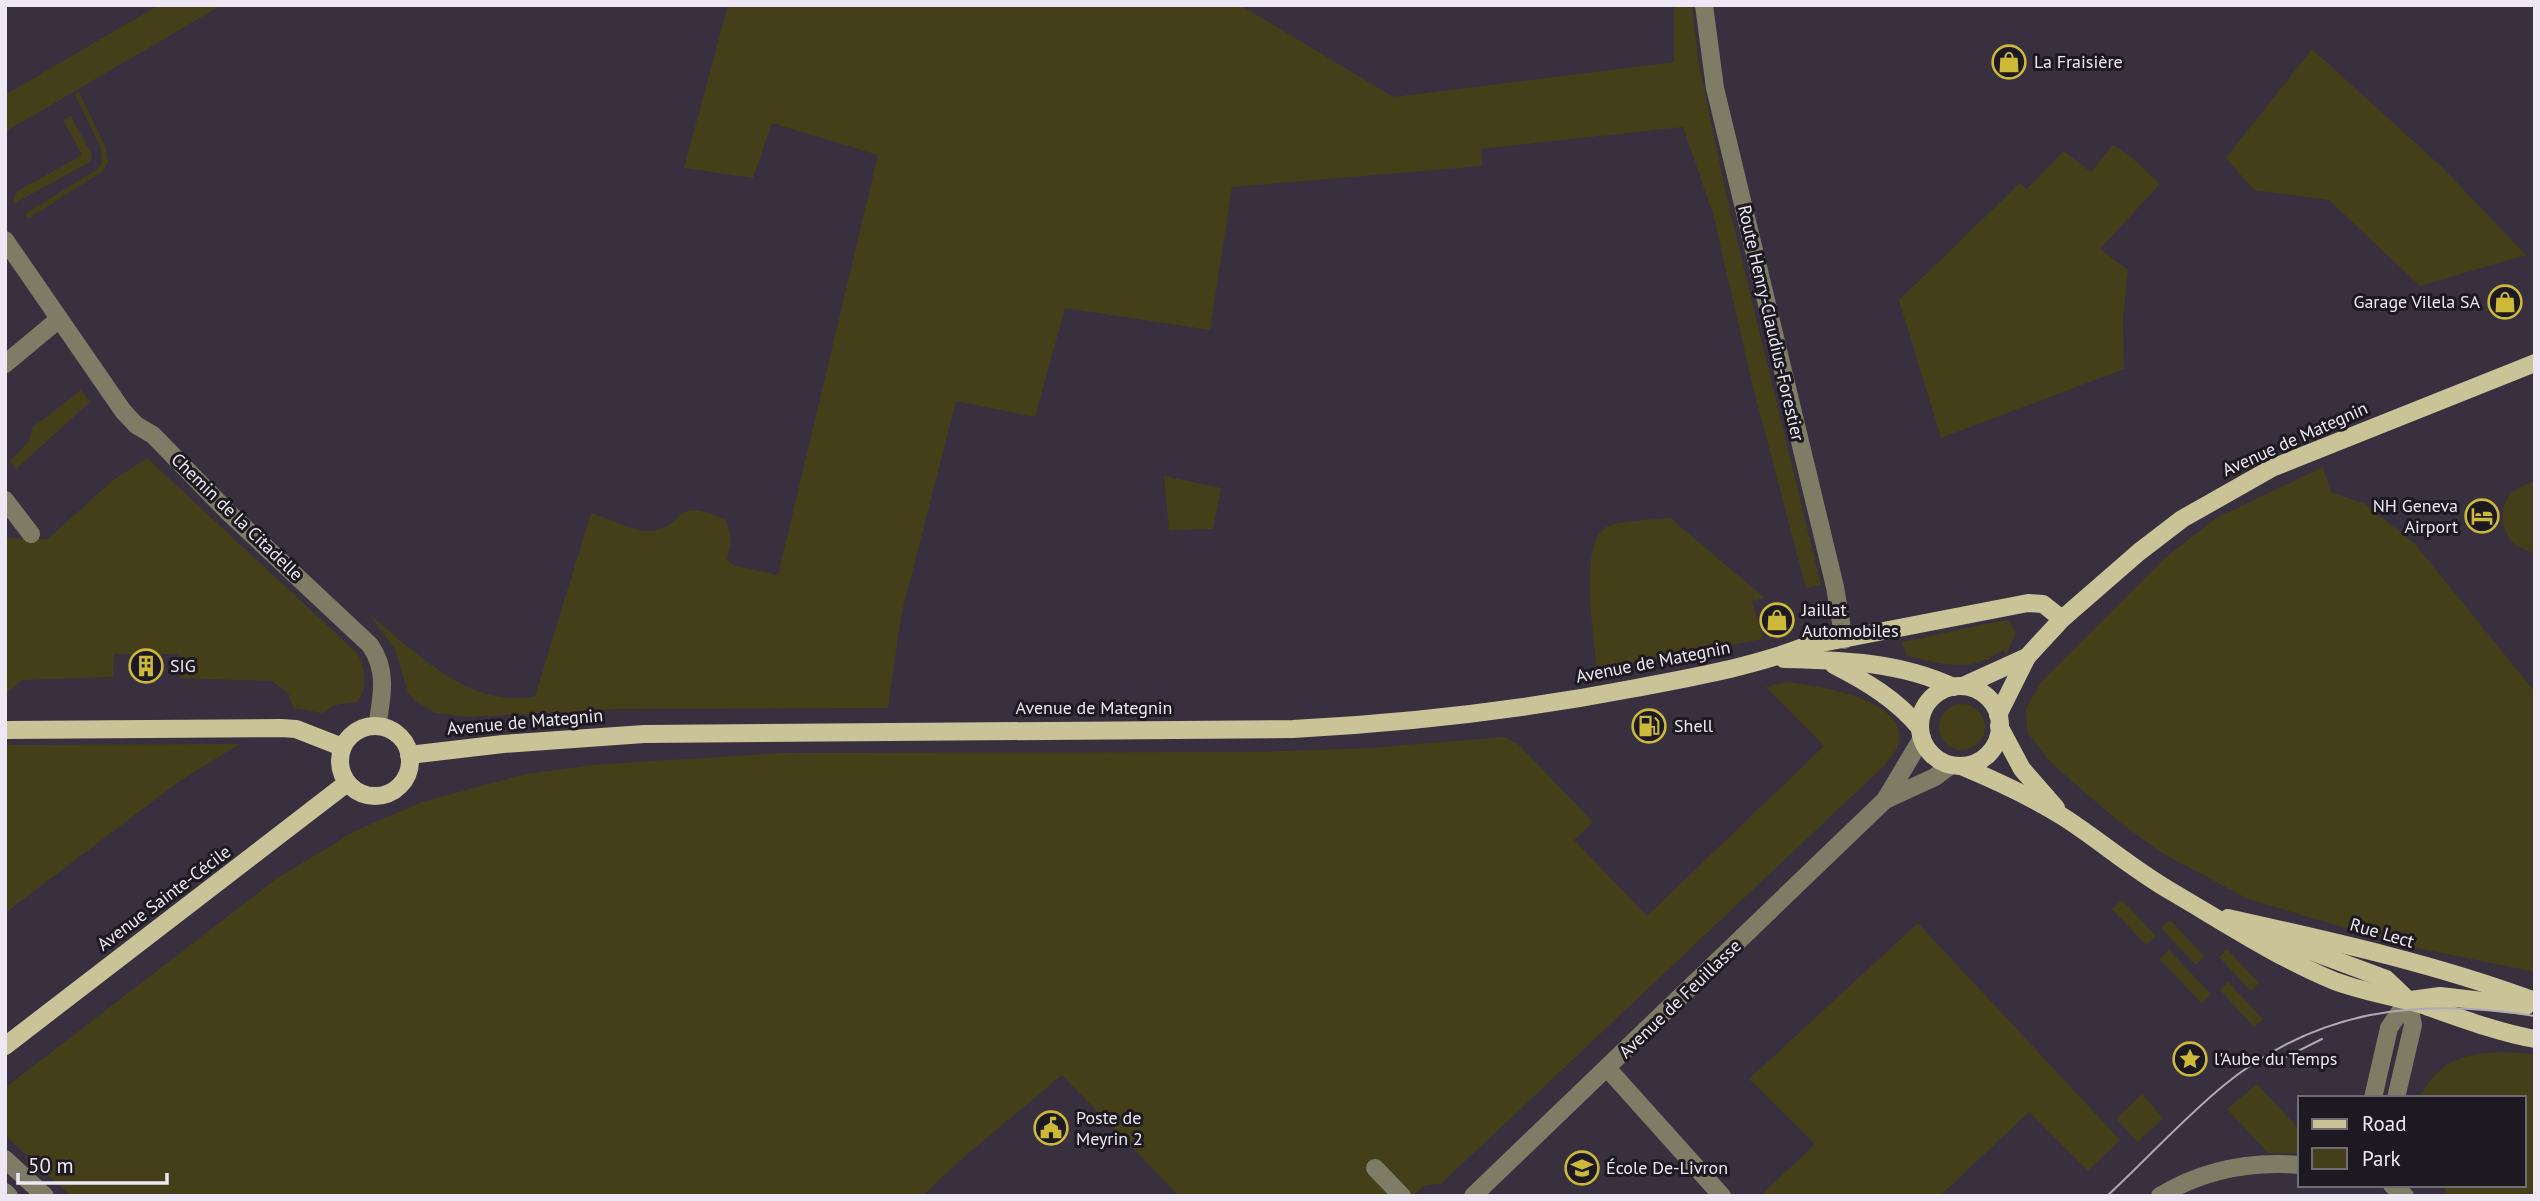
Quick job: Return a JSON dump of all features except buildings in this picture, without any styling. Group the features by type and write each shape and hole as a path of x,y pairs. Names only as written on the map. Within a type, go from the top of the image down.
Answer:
{"main road":[{"name":"Avenue de Mategnin","path":"1999,721 2027,657 2062,619 2139,552 2216,497 2273,468 2535,363"},
{"name":"Avenue de Mategnin","path":"409,755 515,743 644,734 1293,729 1395,723 1580,699 1773,659 1806,646 2028,603 2043,604 2062,619"},
{"name":"Avenue de Mategnin","path":"1773,659 1873,663 1933,677 1958,687 2027,657"},
{"name":"Avenue de Mategnin","path":"1828,662 1882,692 1907,712 1921,733"},
{"path":"1958,687 1988,698 1999,721 1998,736 1988,754 1980,760 1956,765 1933,755 1921,733 1927,705 1938,693 1958,687"},
{"name":"Rue Lect","path":"1999,721 2022,769 2065,818"},
{"path":"377,726 398,735 409,755 407,776 398,787 386,794 365,795 347,783 340,763 342,747 360,729 377,726"},
{"path":"5,730 281,728 296,729 342,747"},
{"name":"Rue Lect","path":"1956,765 2006,785 2065,818 2131,866 2258,942 2330,979 2375,995 2408,1000 2511,1034 2535,1039"},
{"name":"Avenue Sainte-Cécile","path":"5,1046 347,783"},
{"name":"Rue Lect","path":"2215,915 2343,944 2479,980 2535,1001"},
{"name":"Rue Lect","path":"2408,1000 2440,996 2535,1007"}],"street":[{"name":"Route Henry-Claudius-Forestier","path":"1704,5 1715,88 1835,587 1844,640"},
{"name":"Chemin de la Citadelle","path":"5,240 107,389 136,425 153,435 228,512 370,645 378,658 383,676 377,726"},
{"path":"5,364 59,319"},
{"path":"5,500 31,534"},
{"name":"Avenue de Feuillasse","path":"1473,1196 1885,800 1921,733"},
{"name":"Avenue de Feuillasse","path":"1885,800 1935,778 1956,765"},
{"path":"2373,1096 2389,1028 2408,1000"},
{"path":"2396,1096 2413,1026 2408,1000"},
{"path":"1608,1069 1722,1196"},
{"path":"5,1158 45,1196"},
{"path":"2160,1196 2195,1178 2230,1168 2269,1164 2298,1165"},
{"path":"1375,1168 1402,1196"},
{"path":"5,1192 9,1196"}],"green space":[{"path":"159,5 222,5 5,132 5,95"},
{"path":"728,5 1240,5 1393,97 1674,62 1674,5 1692,5 1698,60 1727,198 1821,585 1806,588 1753,387 1713,214 1683,127 1481,149 1482,166 1232,187 1210,330 1065,308 1035,417 956,401 901,616 888,708 620,709 468,717 435,713 414,700 408,692 395,649 369,614 425,660 466,686 511,698 535,696 591,513 628,527 650,531 662,529 687,511 708,513 726,520 731,541 727,560 733,565 778,575 878,155 772,123 753,178 684,168"},
{"path":"2312,49 2443,168 2526,255 2420,286 2329,200 2254,190 2226,158"},
{"path":"79,92 105,146 108,162 103,171 28,219 25,214 96,170 102,163 101,149 75,94"},
{"path":"71,116 92,155 90,162 13,204 16,192 82,155 63,120"},
{"path":"2113,145 2130,156 2160,184 2100,249 2128,270 2123,318 2124,369 1941,438 1899,300 2020,183 2027,189 2064,151 2091,172"},
{"path":"81,390 90,402 16,469 10,461 29,441 32,428"},
{"path":"147,458 357,653 364,678 358,702 335,705 323,713 293,708 288,693 272,681 180,678 179,654 114,654 113,677 22,680 7,693 5,704 5,538 48,539 112,481"},
{"path":"2323,467 2331,492 2363,503 2415,544 2535,692 2535,972 2403,945 2248,899 2162,853 2118,821 2050,762 2027,732 2026,708 2042,681 2165,558 2216,518"},
{"path":"1164,476 1221,488 1213,529 1169,530"},
{"path":"2535,481 2535,553 2515,545 2509,538 2503,521 2503,511 2511,492"},
{"path":"1670,518 1765,598 1752,601 1763,639 1597,670 1590,573 1597,538 1611,525"},
{"path":"2008,621 2016,633 2006,655 2003,650 1968,665 1933,662 1907,656 1902,642"},
{"path":"1787,682 1839,692 1878,707 1892,718 1899,731 1896,750 1884,766 1442,1183 1424,1186 1413,1196 1179,1196 1062,1075 959,1161 923,1196 71,1196 5,1135 5,1088 276,879 355,831 422,802 526,774 592,765 780,753 1258,752 1370,748 1504,737 1519,745 1593,822 1574,840 1647,916 1824,746 1766,687"},
{"path":"1962,704 1978,711 1985,727 1978,743 1962,750 1946,743 1939,727 1946,711"},
{"path":"240,744 181,780 5,913 5,745"},
{"path":"2122,900 2156,936 2146,945 2112,909"},
{"path":"2170,920 2204,956 2196,965 2161,928"},
{"path":"1918,923 2120,1140 2088,1171 2029,1112 1940,1196 1760,1196 1815,1144 1749,1079"},
{"path":"2227,949 2259,983 2251,991 2219,957"},
{"path":"2169,950 2211,994 2202,1003 2159,959"},
{"path":"2228,982 2263,1019 2254,1027 2220,990"},
{"path":"2476,1054 2535,1054 2535,1196 2449,1196 2442,1187 2526,1187 2526,1096 2421,1096 2443,1067"},
{"path":"2257,1084 2298,1128 2298,1153 2268,1153 2227,1109"},
{"path":"2142,1094 2163,1118 2138,1142 2116,1119"}],"tram line":[{"path":"2107,1196 2223,1086 2259,1060 2295,1040 2332,1025 2370,1015 2410,1009 2492,1010 2535,1016"},
{"path":"2272,1064 2322,1039"}],"place":[{"name":"La Fraisière","path":"2009,62"},
{"name":"Garage Vilela SA","path":"2505,302"},
{"name":"NH Geneva Airport","path":"2482,516"},
{"name":"Jaillat Automobiles","path":"1777,620"},
{"name":"SIG","path":"146,666"},
{"name":"Shell","path":"1649,726"},
{"name":"l'Aube du Temps","path":"2190,1059"},
{"name":"Poste de Meyrin 2","path":"1051,1128"},
{"name":"École De-Livron","path":"1582,1168"}]}
